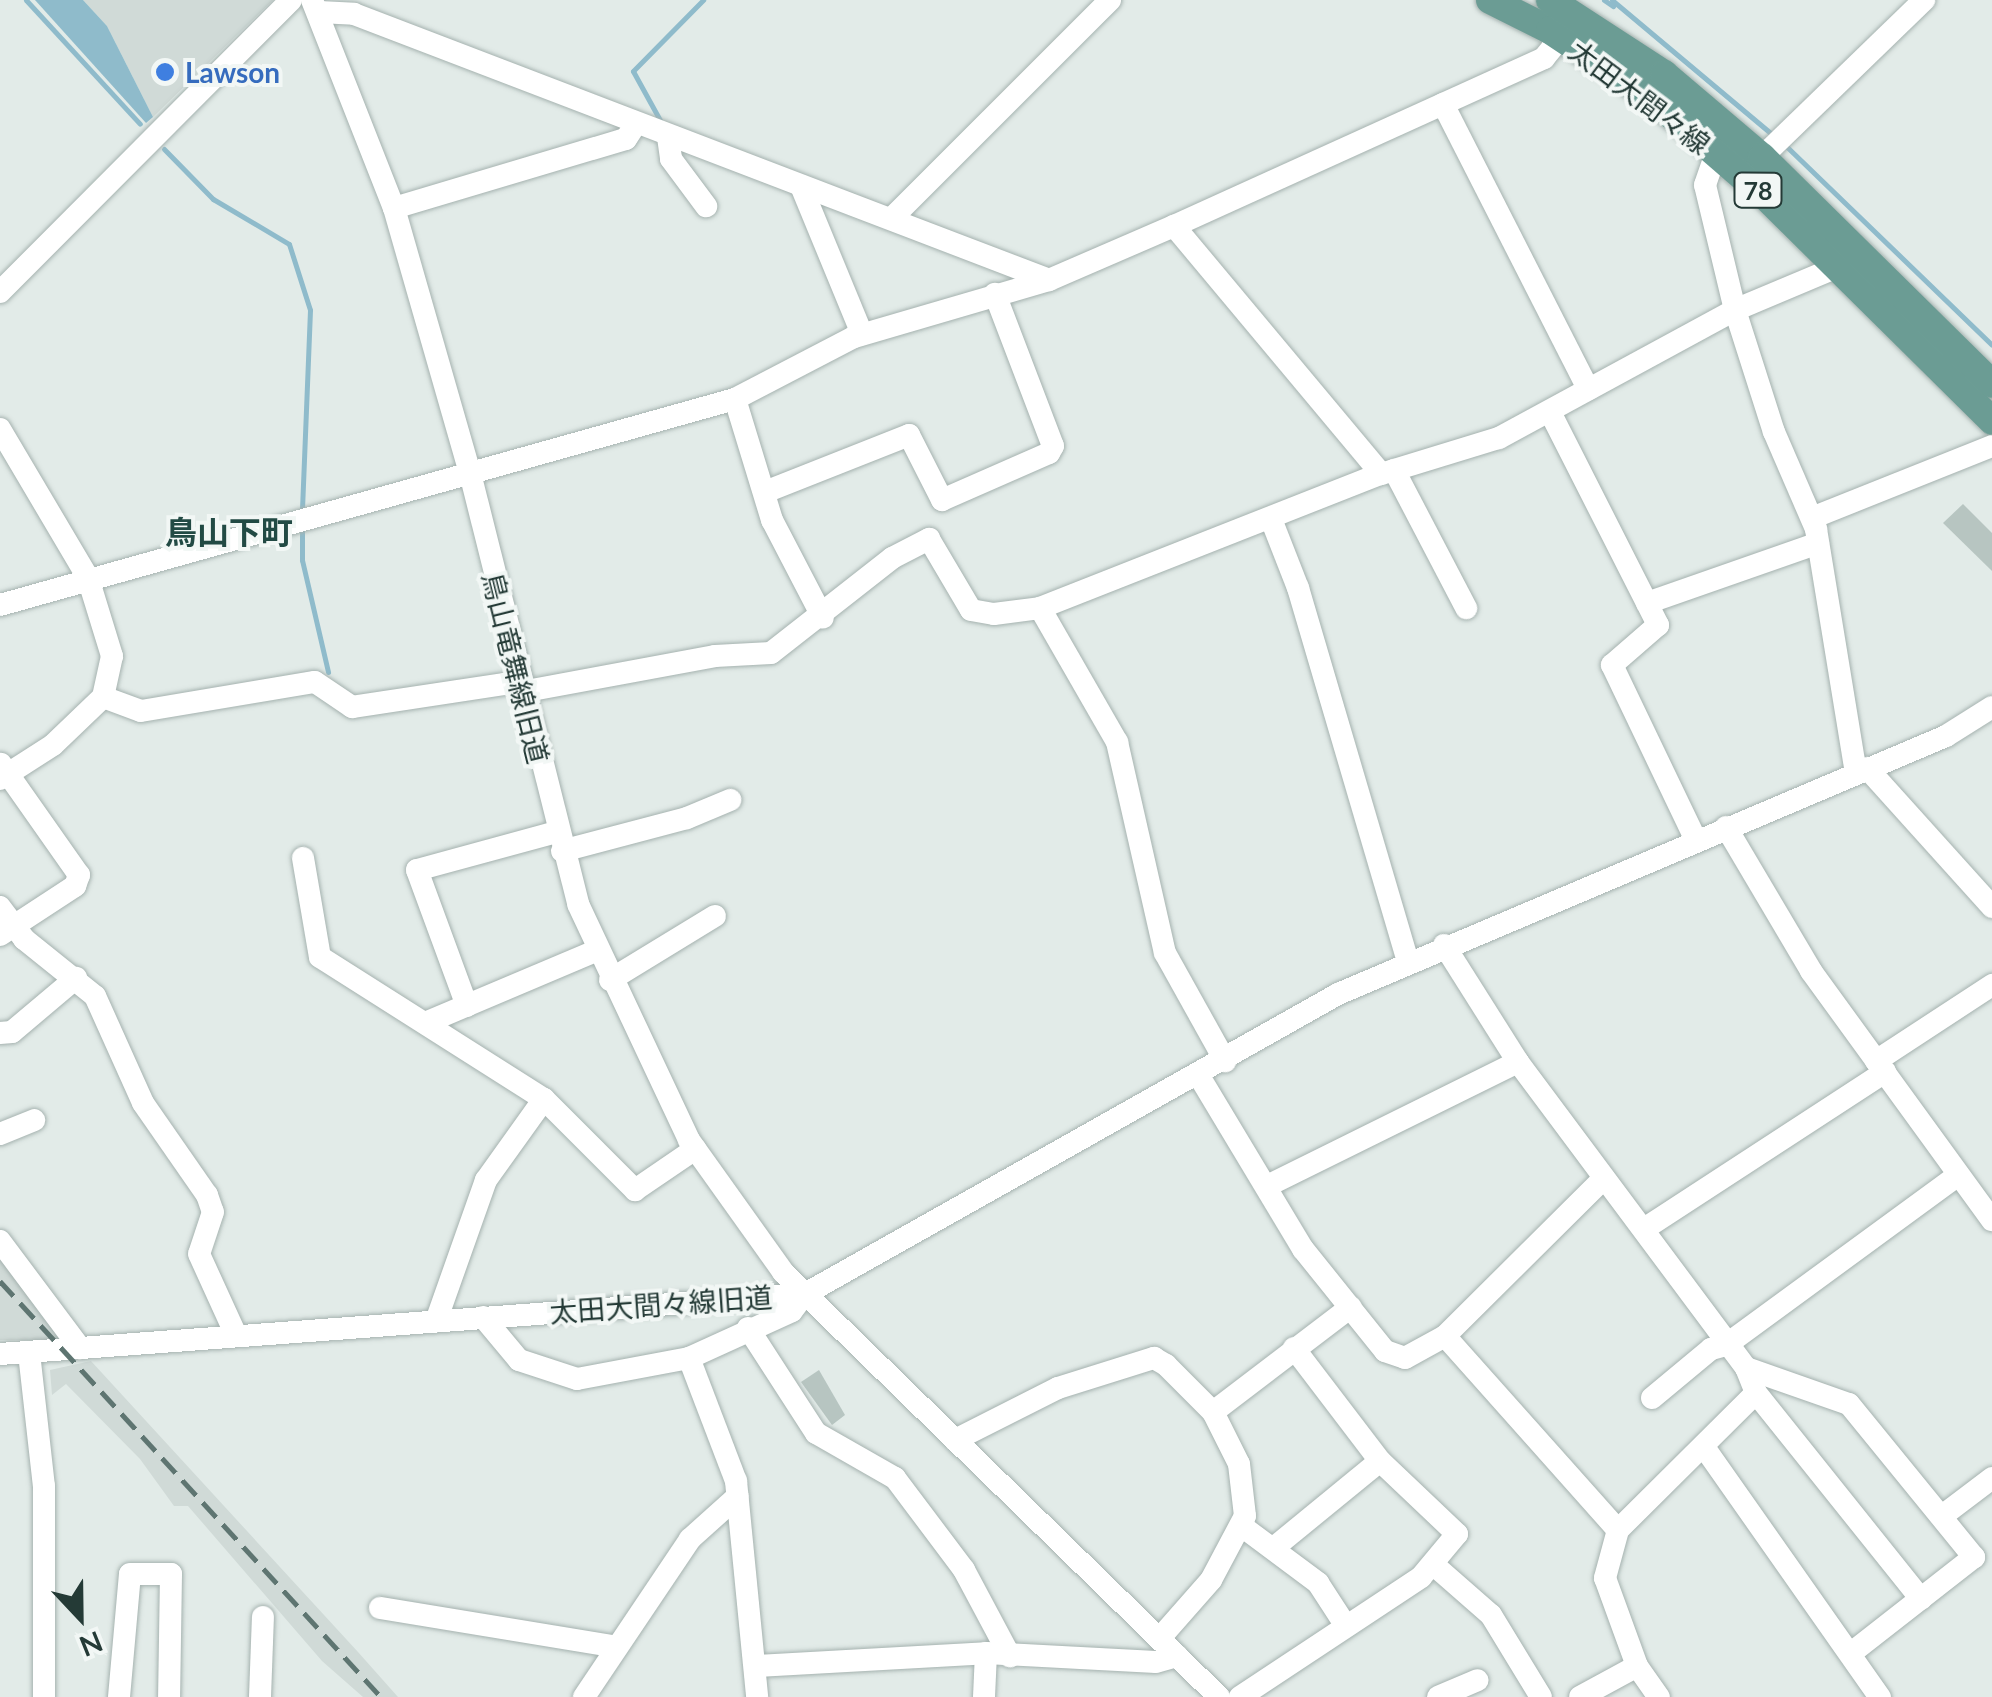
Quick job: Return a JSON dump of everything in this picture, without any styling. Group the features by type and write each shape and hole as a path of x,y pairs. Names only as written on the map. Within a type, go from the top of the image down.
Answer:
{"main road":[{"name":"太田大間々線","path":"1490,0 1560,37 1653,99 1716,153 1992,421"},
{"name":"太田大間々線","path":"1551,0 1664,74 1762,157 1992,384"}],"street":[{"path":"0,292 291,0"},
{"path":"894,217 1110,0"},
{"path":"1762,157 1924,0"},
{"path":"316,6 354,14 668,138 894,217 1049,280"},
{"name":"鳥山竜舞線旧道","path":"316,6 394,208 471,477 519,687 560,842 596,951 695,1150 805,1294"},
{"path":"0,606 88,578 471,477 736,399 862,334 1049,280 1174,226 1544,58 1560,37"},
{"path":"1443,104 1588,389"},
{"path":"394,208 626,139 635,125"},
{"path":"668,138 671,158 706,206"},
{"path":"1716,153 1705,185 1734,310 1774,432 1812,518 1861,770 1992,907"},
{"path":"801,186 862,334"},
{"path":"1174,226 1387,472 1466,608"},
{"path":"103,696 140,711 315,682 352,707 519,687 715,656 753,659 823,618 892,558 929,539 971,610 994,614 1040,608 1387,472 1499,438 1734,310 1836,268"},
{"path":"765,492 909,435 942,500 1049,453 1053,446 995,294"},
{"path":"736,399 772,520 823,618"},
{"path":"1550,412 1658,625 1653,636 1612,664 1696,840"},
{"path":"0,429 88,578 112,656 103,696 53,745 2,772 79,874 75,886 7,931"},
{"path":"1812,518 1900,488 1992,446"},
{"path":"1271,519 1298,588 1408,962"},
{"path":"1647,602 1818,543"},
{"path":"1040,608 1117,742 1165,953 1225,1061"},
{"path":"482,1317 520,1360 577,1380 689,1358 792,1311 805,1294 1199,1076 1295,1016 1444,946 1946,736 1992,707"},
{"path":"466,1006 418,870 687,818 730,800"},
{"path":"1726,828 1811,971 1992,1220"},
{"path":"303,858 320,957 430,1022 544,1099 635,1190 695,1150"},
{"path":"0,907 7,931 76,978 95,996 142,1102 207,1195 213,1212 198,1254 235,1333"},
{"path":"610,980 716,916"},
{"path":"1444,946 1518,1062 1746,1368 1756,1393 1921,1599"},
{"path":"430,1022 596,951"},
{"path":"0,1033 12,1032 76,978"},
{"path":"1644,1229 1880,1067 1992,984"},
{"path":"1267,1186 1518,1062"},
{"path":"1199,1076 1304,1248 1385,1351 1405,1358 1445,1336 1604,1178"},
{"path":"436,1321 486,1180 544,1099"},
{"path":"0,1134 34,1120"},
{"path":"1652,1398 1711,1348 1726,1344 1958,1175"},
{"path":"0,1241 80,1348"},
{"name":"太田大間々線旧道","path":"0,1354 235,1333 805,1294 1219,1697"},
{"path":"1213,1412 1351,1307"},
{"path":"748,1328 816,1433 895,1478 964,1570 998,1654 984,1697"},
{"path":"1445,1336 1618,1530"},
{"path":"1240,1697 1344,1623 1435,1566 1457,1534 1453,1526 1380,1461 1294,1348"},
{"path":"29,1353 44,1486 44,1697"},
{"path":"689,1358 738,1496 758,1697"},
{"path":"955,1440 1058,1388 1154,1358 1213,1412 1239,1464 1239,1534 1160,1638"},
{"path":"1746,1368 1849,1404 1974,1557 1851,1652"},
{"path":"1659,1697 1637,1666 1605,1578 1618,1530 1756,1393"},
{"path":"1704,1447 1880,1697"},
{"path":"1276,1546 1380,1461"},
{"path":"1942,1516 1992,1478"},
{"path":"584,1697 690,1539 738,1496"},
{"path":"1239,1534 1276,1546 1318,1583 1344,1623"},
{"path":"1435,1566 1491,1615 1541,1697"},
{"path":"119,1697 130,1574 171,1574 168,1697"},
{"path":"380,1608 617,1647"},
{"path":"260,1697 263,1616"},
{"path":"757,1666 998,1654 1156,1662 1176,1656"},
{"path":"1580,1697 1637,1666"},
{"path":"1438,1697 1478,1680"}],"shaded area":[{"name":"Lawson","path":"83,0 273,0 153,117 107,26"},
{"path":"0,1250 66,1340 0,1340"},
{"path":"91,1361 398,1697 363,1697 322,1661 188,1506 174,1506 140,1459 66,1384 52,1395 50,1370"}],"water":[{"path":"35,0 83,0 107,26 153,117 146,123"}],"building":[{"path":"1963,504 1992,533 1992,571 1943,523"},
{"path":"819,1370 845,1415 832,1425 801,1382"}],"waterway":[{"path":"26,0 140,124"},
{"path":"661,122 633,71 703,0"},
{"path":"1604,0 1613,6"},
{"path":"1612,0 1773,135"},
{"path":"1786,146 1992,345"},
{"path":"164,149 213,199 289,244 310,310 302,512"},
{"path":"302,528 302,560 328,672"}],"railway":[{"path":"0,1281 381,1697"}],"place":[{"name":"Lawson","path":"165,72"}],"district":[{"name":"鳥山下町","path":"229,532"}]}
